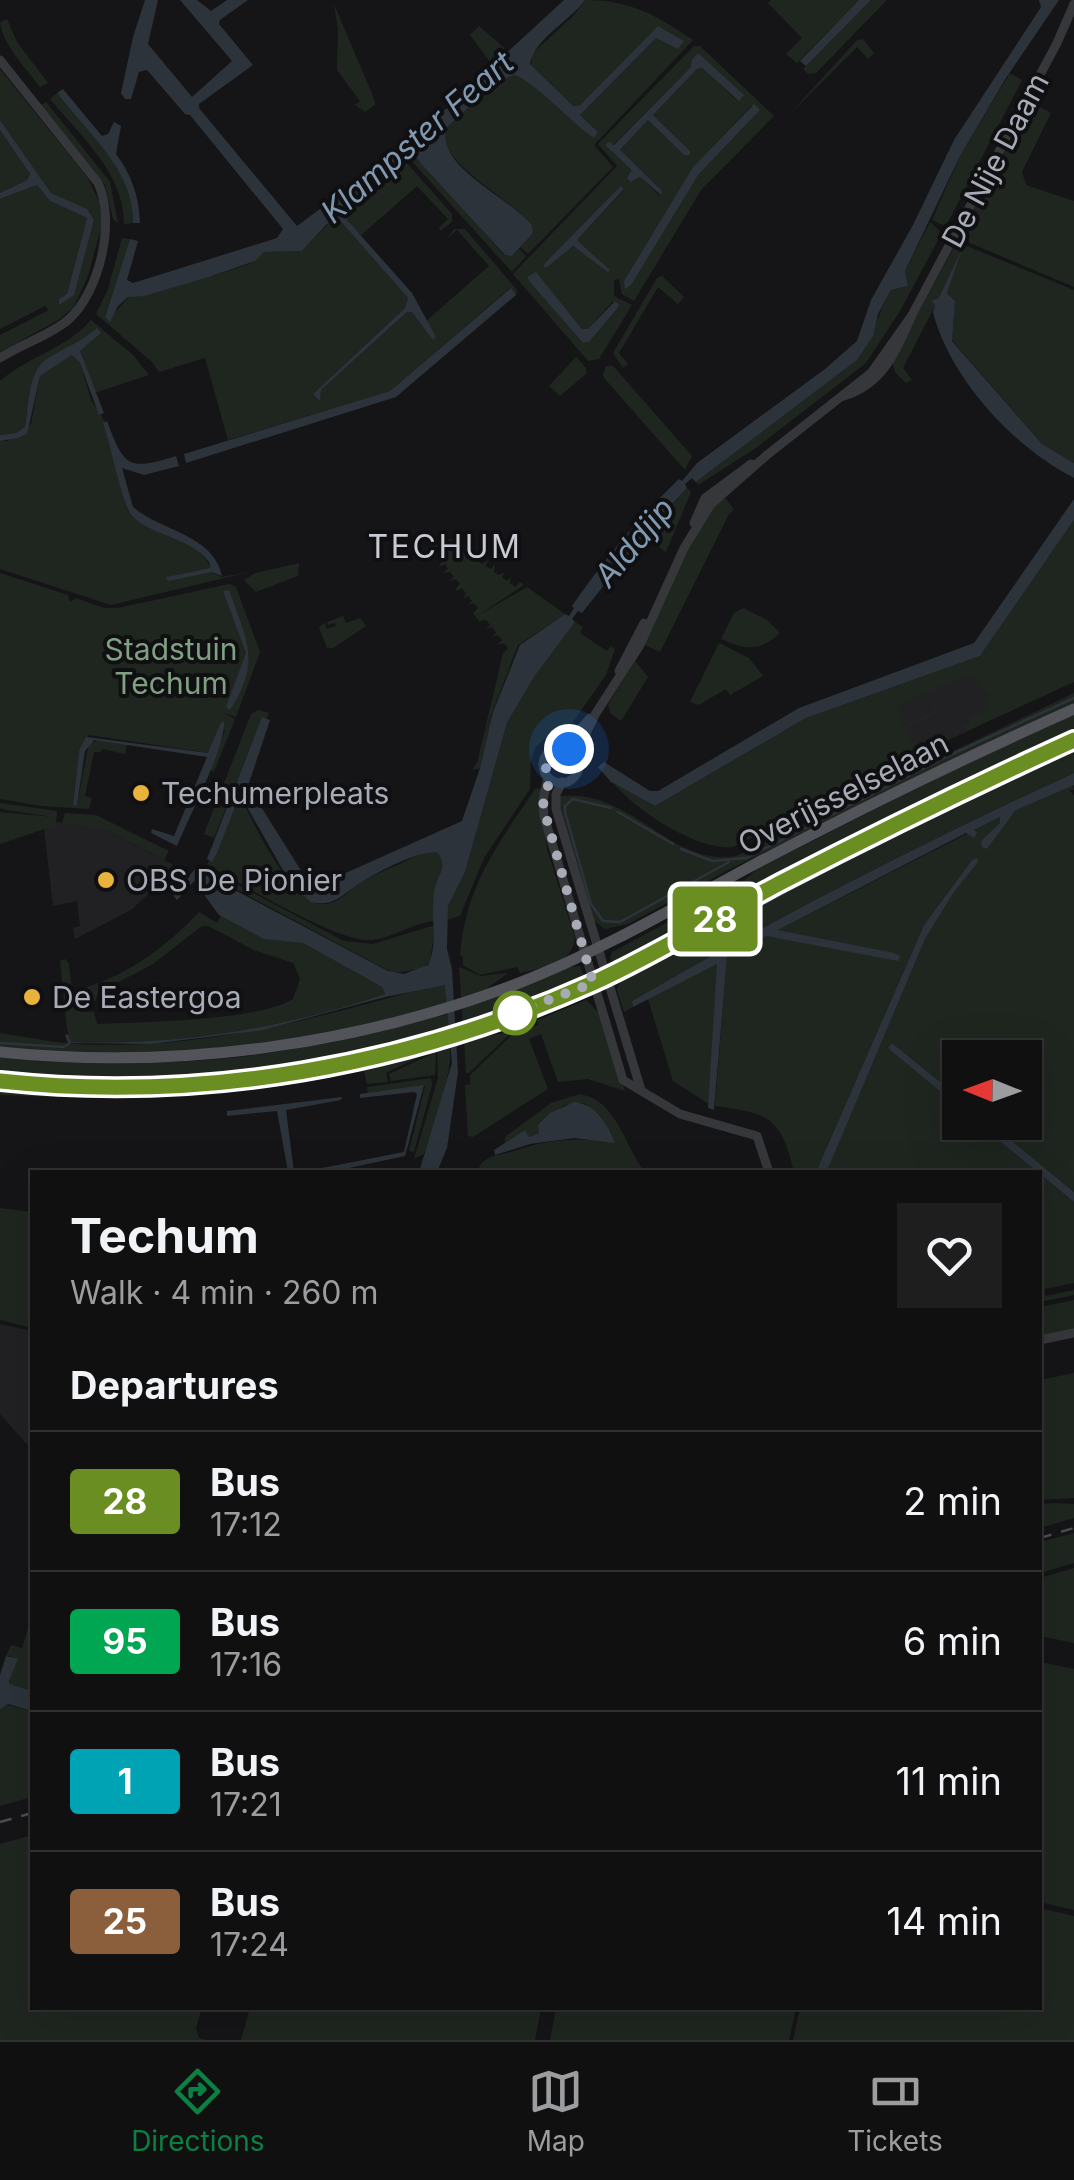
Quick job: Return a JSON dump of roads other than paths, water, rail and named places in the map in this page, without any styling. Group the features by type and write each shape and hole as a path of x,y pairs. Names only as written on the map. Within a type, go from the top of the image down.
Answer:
{"main road":[{"name":"Overijsselselaan","path":"0,1052 87,1058 208,1054 329,1038 466,1002 600,948 864,808 1074,708"},
{"name":"Overijsselselaan","path":"0,1080 121,1087 218,1083 325,1068 468,1032 593,983 876,834 1074,740"}],"street":[{"name":"De Nije Daam","path":"576,754 661,594 705,498 883,372 1074,4"},
{"path":"0,60 98,184 106,204 107,223 92,281 77,310 61,325 0,358"},
{"name":"De Nije Daam","path":"564,747 596,713"},
{"path":"641,1090 556,809 556,794 562,782 577,772 576,754 564,747 556,748 545,756 543,765 548,777 544,816 623,1080 680,1114 757,1136 768,1170"},
{"path":"548,777 562,782"},
{"path":"1042,1340 1074,1333"}],"water":[{"name":"Klampster Feart","path":"145,0 158,0 148,44 192,97 232,61 180,0 197,0 211,11 227,0 248,0 219,24 253,65 199,104 199,108 297,226 411,141 564,0 585,0 538,46 530,64 573,106 580,105 658,26 684,41 678,49 656,38 580,115 598,132 594,138 533,86 514,75 496,83 446,128 446,143 452,156 532,226 533,233 512,256 505,255 416,158 409,158 349,206 347,220 412,293 436,337 433,340 412,312 407,312 321,390 320,401 313,394 405,308 408,298 338,218 302,251 264,252 255,261 209,277 128,297 110,322 105,317 130,239 138,241 127,280 133,283 277,238 283,229 190,115 147,70 139,72 131,99 125,99 121,93"},
{"path":"859,0 871,0 806,66 800,61"},
{"name":"Alddjip","path":"1039,0 1059,0 960,156 905,271 908,286 891,290 878,314 873,336 857,360 696,482 692,478 685,484 687,488 651,526 582,613 578,611 572,619 575,622 534,677 507,723 465,872 448,906 447,949 452,969 458,1072 447,1148 438,1170 420,1170 452,1063 445,985 263,1030 151,1044 68,1043 68,1034 71,1042 111,1042 230,1032 308,1016 385,994 382,987 303,943 264,939 219,915 194,881 177,900 173,895 195,869 388,971 404,974 428,965 433,945 434,894 442,865 438,853 399,862 333,901 311,902 292,886 243,800 238,799 217,853 212,862 207,859 262,717 270,720 248,786 312,888 462,821 493,712 520,645 565,614 569,616 572,606 609,556 679,479 682,481 697,463 857,341 871,300 954,140 1041,7"},
{"path":"698,53 744,95 739,101 702,68 697,69 653,115 690,155 684,155 648,120 620,150 662,191 661,195 640,177 631,182 627,178 632,170 605,145 614,145 691,67"},
{"path":"63,89 102,136 108,134 114,122 121,126 116,154 134,187 140,223 133,223 126,186 107,153 57,93"},
{"path":"754,104 760,110 698,175 625,289 624,281 693,167"},
{"path":"0,120 51,193 87,209 94,220 74,295 59,305 59,299 67,294 87,218 50,201 37,185 0,199 0,193 27,180 30,174 0,130"},
{"path":"621,186 624,189 577,240 610,270 573,246 546,268 543,265"},
{"path":"962,249 947,293 955,301 952,341 1042,444 1074,463 1074,478 1029,449 987,408 941,337 932,300 939,298"},
{"path":"536,272 582,329 588,329 615,301 619,304 617,309 589,342 583,343 530,282 527,277"},
{"path":"511,288 516,295 396,397 186,463 184,454 390,391"},
{"path":"97,328 101,333 80,351 104,413 99,415 80,363 72,355 40,376 27,434 0,441 0,435 25,427 30,390 41,364"},
{"path":"107,421 118,448 130,461 138,464 176,456 179,466 144,475 122,468 133,507 198,542 217,562 222,576 212,572 168,581 166,577 210,568 209,562 190,546 146,527 130,513 103,423"},
{"path":"1074,499 1074,520 980,656 806,718 655,806 611,782 598,767 604,762 650,791 658,791 799,708 974,643"},
{"path":"229,590 248,650 246,677 230,710 226,707 246,653 223,591"},
{"path":"224,721 213,764 177,846 151,833 152,829 174,836 207,757 94,740 85,751 77,805 73,806 79,751 86,737 208,753"},
{"path":"1074,773 1074,785 1016,810 987,849 981,841 1000,823 1000,817 974,830 974,838 966,833 778,930 894,953 900,956 898,961 766,936 727,957 714,1110 708,1108 717,964 633,1007 632,1001 795,911"},
{"path":"977,858 978,862 925,939 829,1166 817,1170 924,925"},
{"path":"892,1043 942,1083 942,1093 888,1048"},
{"path":"424,1085 405,1156 339,1170 312,1170 404,1152 417,1094 360,1098 360,1094"},
{"path":"342,1097 286,1110 294,1170 288,1170 277,1111 227,1116 227,1111"},
{"path":"574,1102 595,1111 615,1143 574,1138 530,1144 495,1155 494,1150 525,1130 529,1137 539,1133 538,1125 550,1113"},
{"path":"999,1140 1011,1140 1074,1192 1074,1202 1042,1176 1042,1170 1035,1170"},
{"path":"6,1656 18,1659 9,1681 30,1690 30,1710 8,1704 0,1709 0,1675"}],"waterway":[{"path":"681,849 712,861 746,858 948,756 1074,698"},
{"path":"635,972 890,837 1074,750"},
{"path":"611,808 573,799 565,806 591,904 603,921 620,922 729,862"},
{"path":"618,812 673,844"},
{"path":"0,1043 63,1047 69,1044"},
{"path":"0,1089 89,1095 178,1094 267,1086 355,1070"}],"railway":[{"path":"1042,1537 1074,1528"},
{"path":"0,1822 30,1814"}],"place":[{"name":"Techumerpleats","path":"141,793"},
{"name":"OBS De Pionier","path":"106,880"},
{"name":"De Eastergoa","path":"32,997"}],"district":[{"name":"TECHUM","path":"445,546"}],"park label":[{"name":"Stadstuin Techum","path":"171,666"}]}
